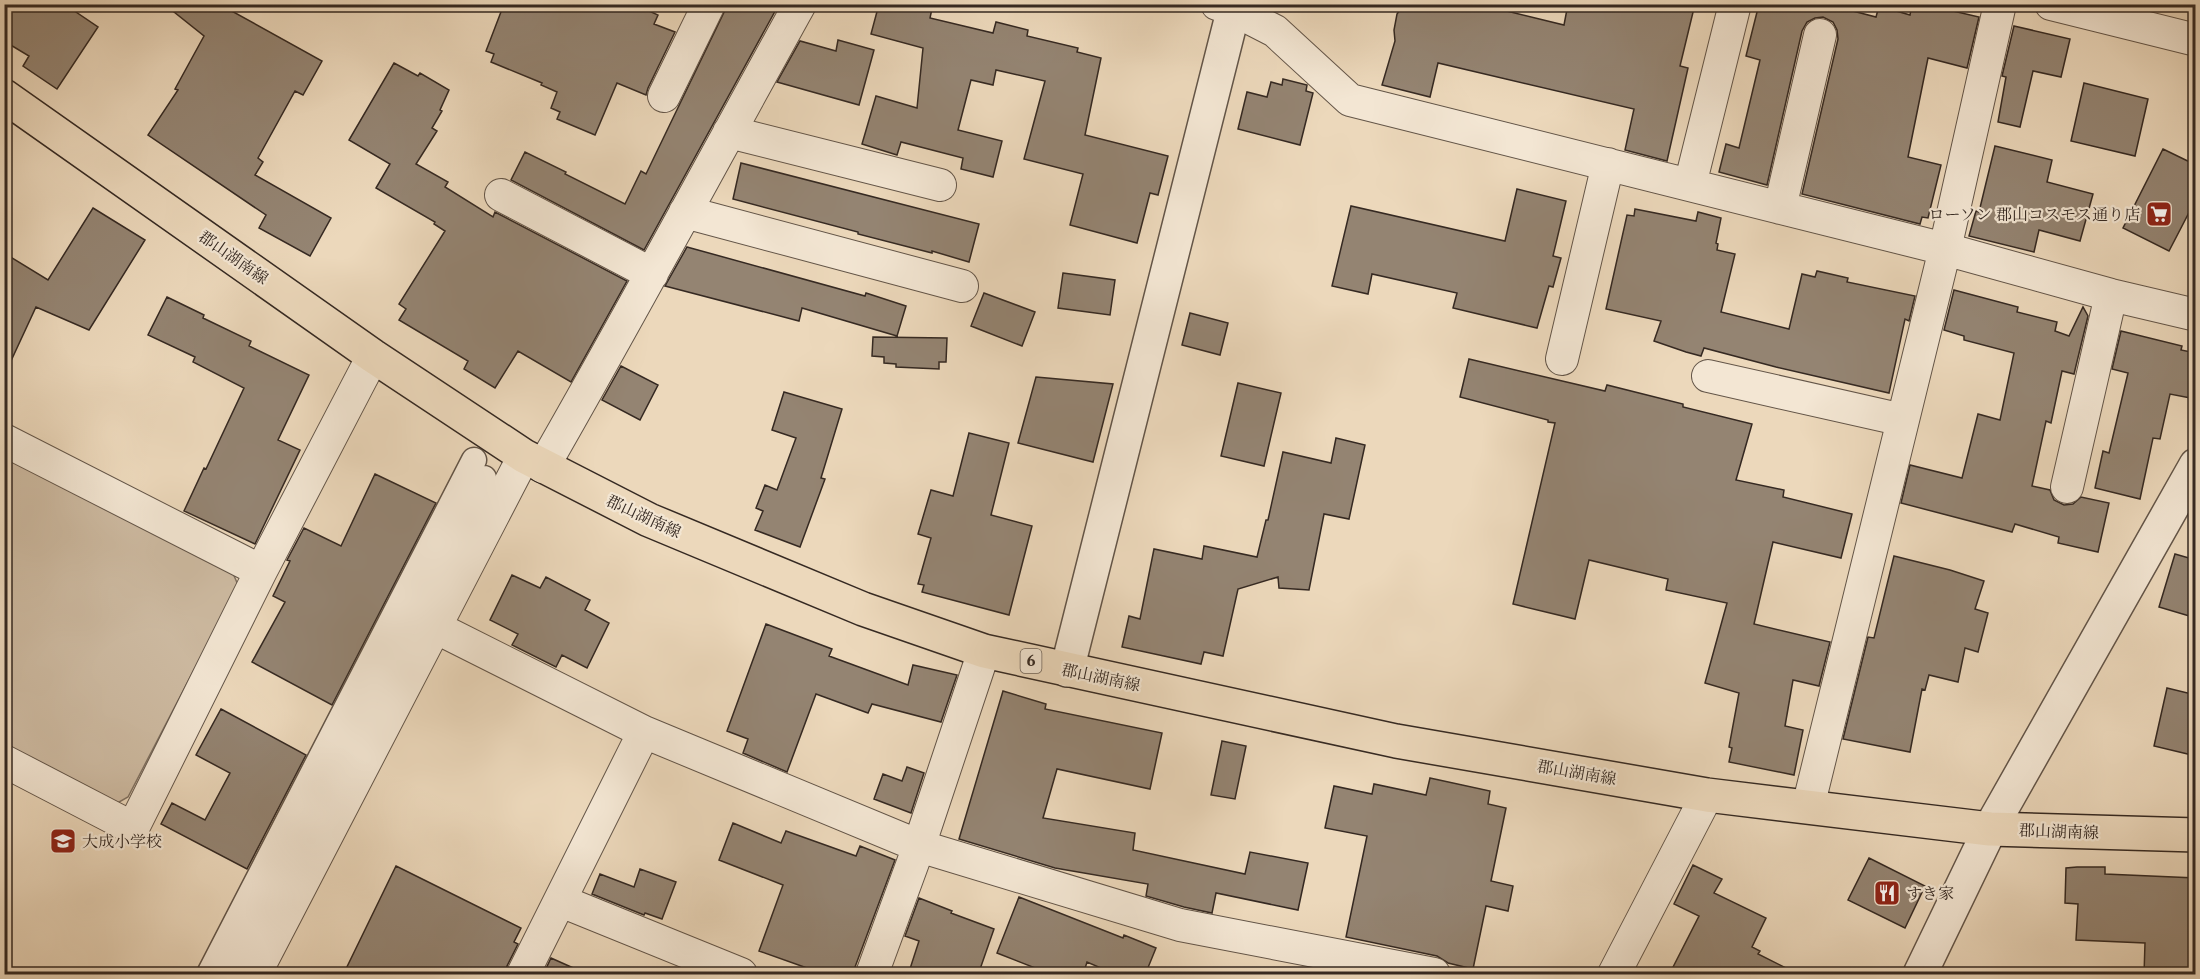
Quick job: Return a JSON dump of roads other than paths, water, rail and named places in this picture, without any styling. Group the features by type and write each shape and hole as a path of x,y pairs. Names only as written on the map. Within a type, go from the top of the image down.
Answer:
{"main road":[{"name":"郡山湖南線","path":"4,96 373,356 534,461 660,525 863,609 984,651 1396,741 1707,795 1990,829 2196,835"}],"street":[{"path":"664,96 709,4"},
{"path":"255,975 436,628 534,461 652,274 800,4"},
{"path":"1689,185 1735,4"},
{"path":"1808,807 1945,249 2000,4"},
{"path":"2051,4 2196,40"},
{"path":"1067,670 1228,6 1275,31 1350,100 1945,249 2111,296 2196,315"},
{"path":"1780,208 1820,35"},
{"path":"729,132 940,185"},
{"path":"1562,359 1608,164"},
{"path":"501,195 652,274"},
{"path":"685,212 962,286"},
{"path":"2067,487 2111,296"},
{"path":"4,761 133,828 261,571 373,356"},
{"path":"1708,376 1903,420"},
{"path":"4,440 261,571"},
{"path":"1920,975 1990,829 2196,465"},
{"path":"209,975 479,469 230,975"},
{"path":"436,628 645,732 919,846 1180,925 1342,965 1434,975"},
{"path":"872,975 919,846 984,651"},
{"path":"523,975 645,732"},
{"path":"1614,975 1707,795"},
{"path":"561,901 671,961 741,975"}],"place":[{"name":"ローソン 郡山コスモス通り店","path":"2159,214"},
{"name":"大成小学校","path":"63,841"},
{"name":"すき家","path":"1887,893"}]}
